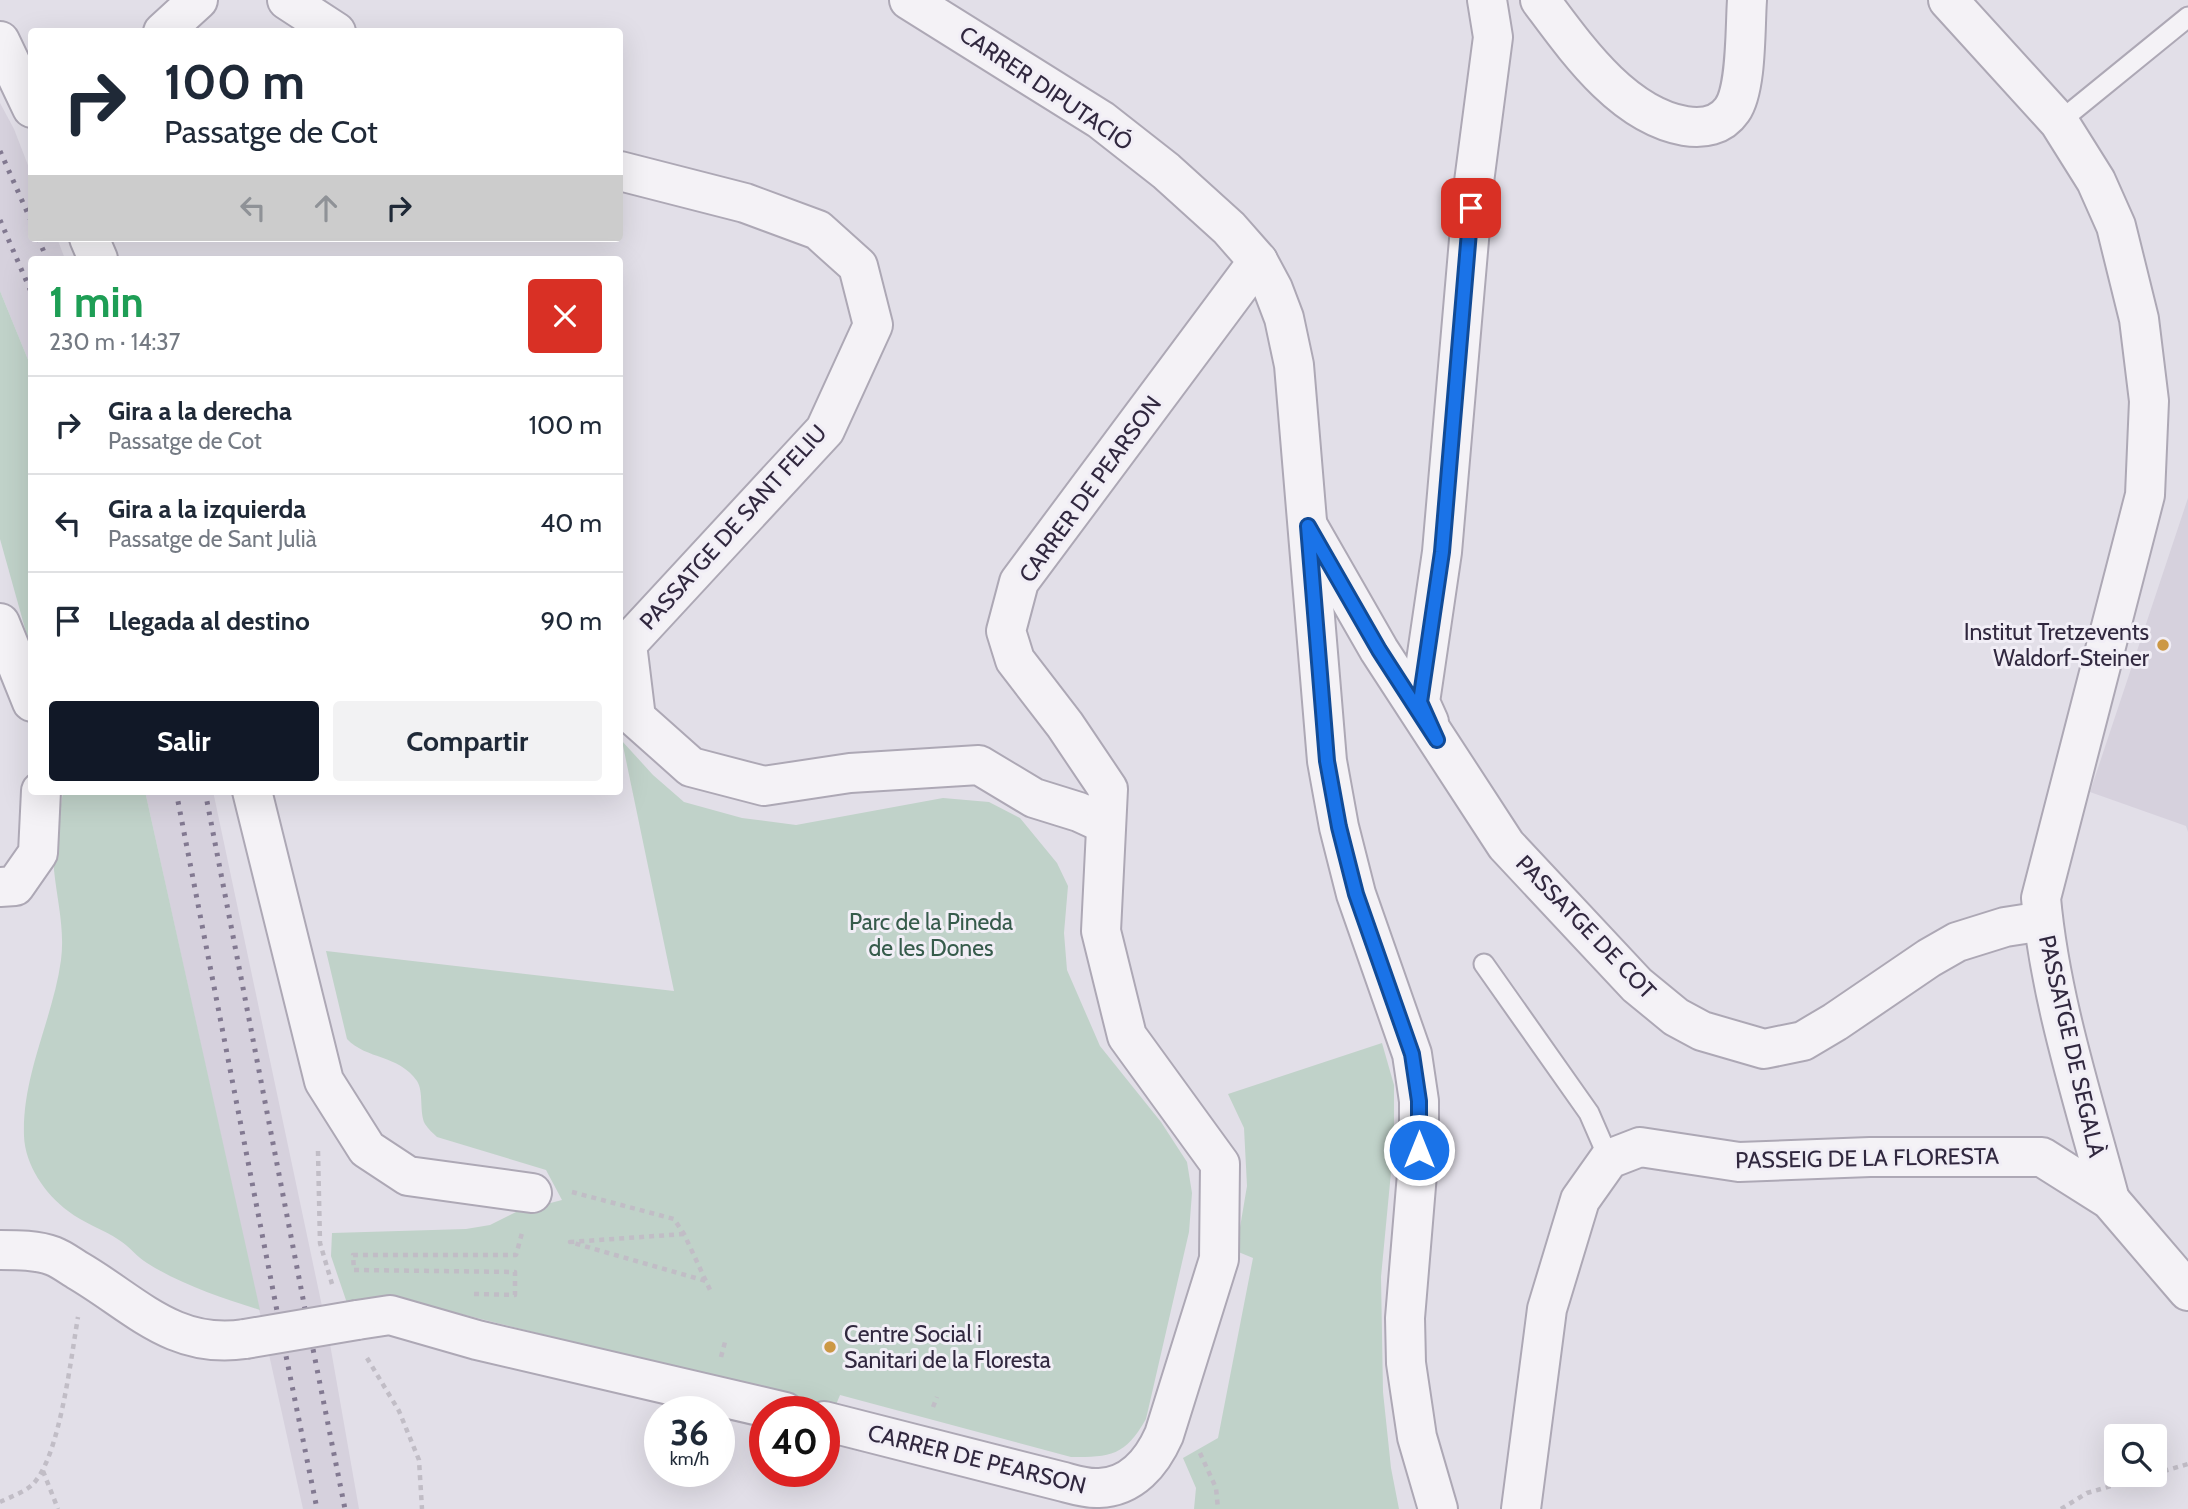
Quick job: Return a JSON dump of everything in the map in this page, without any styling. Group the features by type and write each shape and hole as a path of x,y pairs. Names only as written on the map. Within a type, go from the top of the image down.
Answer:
{"street":[{"path":"167,28 198,0"},
{"path":"287,0 330,28"},
{"name":"CARRER DIPUTACIÓ","path":"909,0 1101,120 1166,172 1229,228 1258,261 1284,318 1294,365 1327,761 1339,827 1356,894 1412,1054 1419,1101 1419,1150 1405,1318 1406,1363 1417,1437 1438,1509"},
{"path":"1437,740 1420,702 1442,552 1474,182 1493,37 1487,0"},
{"path":"1540,0 1577,50 1642,111 1671,124 1699,129 1719,123 1733,109 1741,85 1748,0"},
{"name":"PASSATGE DE SEGALÀ","path":"1948,0 2059,122 2096,180 2116,226 2139,319 2149,401 2144,495 2041,898 2065,1034 2110,1200"},
{"path":"0,41 28,99"},
{"name":"PASSATGE DE SANT FELIU","path":"623,172 746,203 818,230 858,266 873,325 825,430 627,644 636,718 691,767 764,786 850,773 979,765 1034,798 1079,812 1105,824"},
{"name":"CARRER DE PEARSON","path":"840,1426 1071,1484 1098,1488 1128,1480 1143,1469 1156,1454 1164,1435 1219,1259 1220,1164 1127,1036 1101,931 1108,789 1065,724 1016,660 1006,631 1018,582 1258,261"},
{"name":"PASSATGE DE COT","path":"1308,526 1379,650 1506,845 1637,985 1676,1017 1702,1031 1764,1049 1802,1041 1956,942 2005,927 2043,921"},
{"path":"0,623 28,692"},
{"path":"0,887 15,886 38,853 41,795"},
{"path":"253,795 324,1081 367,1149 408,1176 532,1193"},
{"name":"PASSEIG DE LA FLORESTA","path":"1609,1159 1640,1147 1739,1162 1870,1157 2042,1157 2110,1200 2188,1291"},
{"path":"1521,1509 1547,1308 1580,1200 1609,1159"},
{"path":"0,1250 27,1250 54,1256 92,1278 156,1323 198,1339 224,1342 390,1315 477,1340 749,1404"}],"lane":[{"path":"2059,122 2188,17"},
{"path":"1484,964 1590,1113 1609,1159"}],"path":[{"path":"460,1294 515,1295 515,1272 354,1270 353,1255 516,1255 532,1193 566,1191 674,1219 684,1234 711,1292"},
{"path":"684,1234 570,1241 707,1282"},
{"path":"0,1502 32,1486 43,1470 61,1413 82,1294 92,1278"},
{"path":"1198,1449 1216,1488 1218,1509"},
{"path":"2167,1470 2188,1464"},
{"path":"43,1470 58,1509"},
{"path":"2061,1509 2087,1493 2108,1487"}],"shaded area":[{"path":"0,103 28,165 28,242 59,242 64,256 28,256 28,360 0,291"},
{"name":"Institut Tretzevents Waldorf-Steiner","path":"2188,498 2188,832 2186,826 2090,792"},
{"path":"146,795 214,795 330,1344 359,1509 303,1509"}],"green space":[{"path":"0,291 28,360 28,639 0,539"},
{"name":"Parc de la Pineda de les Dones","path":"623,742 653,775 684,802 742,818 796,825 943,798 989,802 1020,818 1057,863 1068,886 1064,933 1067,970 1100,1046 1161,1122 1187,1162 1192,1193 1189,1232 1146,1419 1131,1441 1116,1452 1071,1457 840,1395 791,1396 421,1304 348,1306 331,1256 332,1233 466,1229 490,1225 516,1212 562,1200 546,1170 437,1137 429,1129 423,1119 419,1086 409,1072 392,1061 364,1051 347,1039 326,951 674,991"},
{"path":"62,795 146,795 260,1310 188,1284 143,1261 113,1236 74,1215 60,1204 44,1187 32,1168 24,1136 28,1091 52,1004 62,948 54,870"},
{"path":"1382,1043 1394,1085 1394,1141 1381,1277 1383,1392 1391,1468 1399,1509 1194,1509 1196,1488 1183,1458 1218,1438 1253,1258 1236,1251 1247,1186 1244,1128 1228,1094"}],"railway":[{"path":"0,151 28,214"},
{"path":"0,220 28,285"},
{"path":"40,242 46,256"},
{"path":"177,795 278,1316"},
{"path":"206,795 305,1309"},
{"path":"311,1339 345,1509"},
{"path":"284,1346 317,1509"}],"place":[{"name":"Institut Tretzevents Waldorf-Steiner","path":"2163,645"},
{"name":"Centre Social i Sanitari de la Floresta","path":"830,1347"}],"route":[{"path":"1419,1150 1419,1101 1412,1054 1356,894 1339,827 1327,761 1308,526 1379,650 1437,740 1420,702 1442,552 1471,208"}]}
